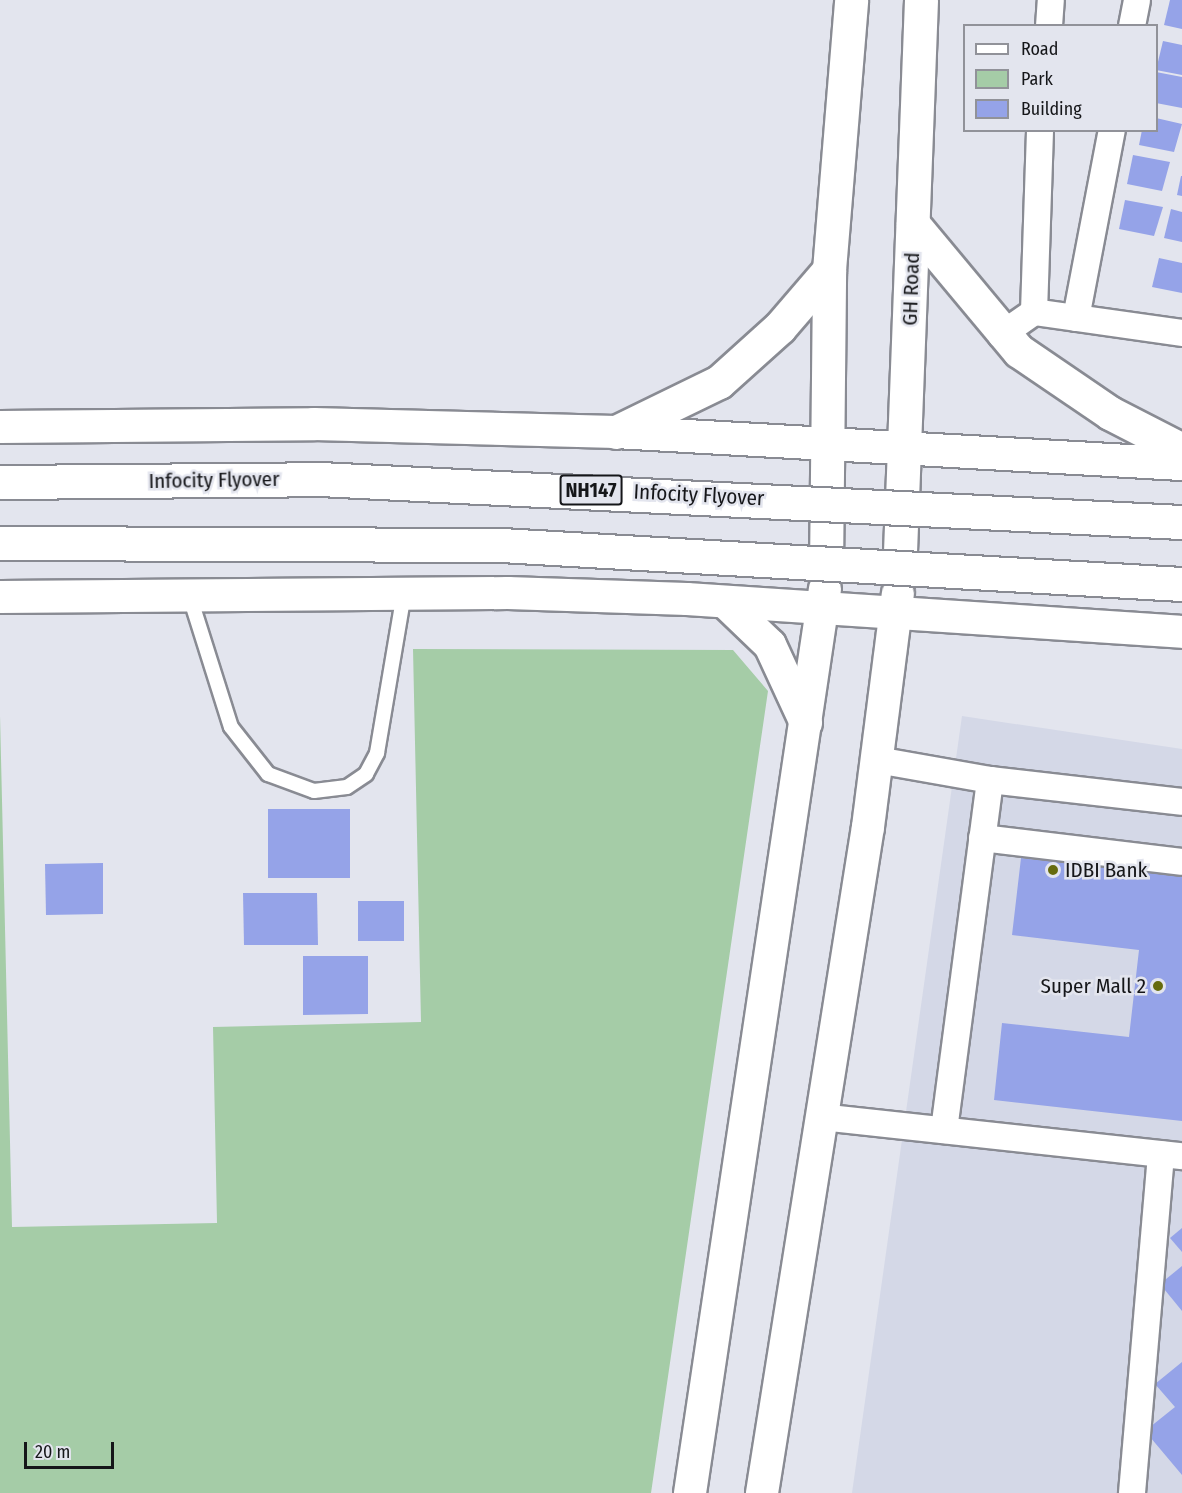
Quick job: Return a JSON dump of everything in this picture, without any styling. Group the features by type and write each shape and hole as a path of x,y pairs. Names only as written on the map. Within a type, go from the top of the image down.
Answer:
{"main road":[{"path":"826,569 829,270 851,0"},
{"name":"GH Road","path":"899,578 921,0"},
{"path":"913,224 1001,335 1110,413 1182,450"},
{"path":"616,432 719,382 780,327 829,270"},
{"name":"Infocity Flyover","path":"0,482 320,478 1182,522"},
{"path":"0,543 501,545 1182,584"}],"street":[{"path":"1049,24 1051,0"},
{"path":"1132,24 1137,0"},
{"path":"1034,312 1040,132"},
{"path":"1076,318 1112,132"},
{"path":"1001,335 1034,312 1182,333"},
{"path":"0,427 315,424 616,432 1182,464"},
{"path":"690,1493 824,609 826,569"},
{"path":"762,1493 877,760 899,578"},
{"path":"0,597 404,592 725,602 1182,632"},
{"path":"725,602 770,645 807,724"},
{"path":"877,760 990,780 1182,802"},
{"path":"944,1130 990,780"},
{"path":"982,838 1182,862"},
{"path":"821,1117 1172,1155 1131,1493"}],"lane":[{"path":"189,593 231,727 268,774 314,791 347,787 366,774 377,753 404,592"}],"shaded area":[{"path":"962,716 1182,749 1182,1493 852,1493"}],"green space":[{"path":"413,649 733,650 768,691 651,1493 0,1493 0,715 12,1227 217,1223 213,1027 421,1022"}],"building":[{"path":"1170,0 1182,0 1182,29 1164,25"},
{"path":"1163,41 1182,45 1182,75 1158,70"},
{"path":"1158,72 1182,77 1182,108 1158,103"},
{"path":"1158,118 1182,124 1174,152 1139,145 1142,132 1158,132"},
{"path":"1133,155 1170,162 1162,191 1127,184"},
{"path":"1182,176 1182,196 1177,195"},
{"path":"1125,200 1163,207 1154,236 1119,229"},
{"path":"1171,209 1182,212 1182,242 1164,238"},
{"path":"1159,258 1182,263 1182,293 1152,287"},
{"path":"268,809 350,809 350,878 268,878"},
{"name":"Super Mall 2","path":"1021,858 1182,876 1182,1121 994,1100 1002,1023 1129,1037 1139,950 1012,935"},
{"path":"103,863 103,914 46,915 45,864"},
{"path":"243,893 317,893 318,945 244,945"},
{"path":"358,901 404,901 404,941 358,941"},
{"path":"303,956 368,956 368,1014 303,1015"},
{"path":"1182,1228 1182,1252 1170,1238"},
{"path":"1182,1266 1182,1311 1160,1284"},
{"path":"1182,1362 1182,1475 1145,1431 1175,1407 1155,1384"}],"place":[{"name":"IDBI Bank","path":"1053,870"},
{"name":"Super Mall 2","path":"1158,986"}]}
